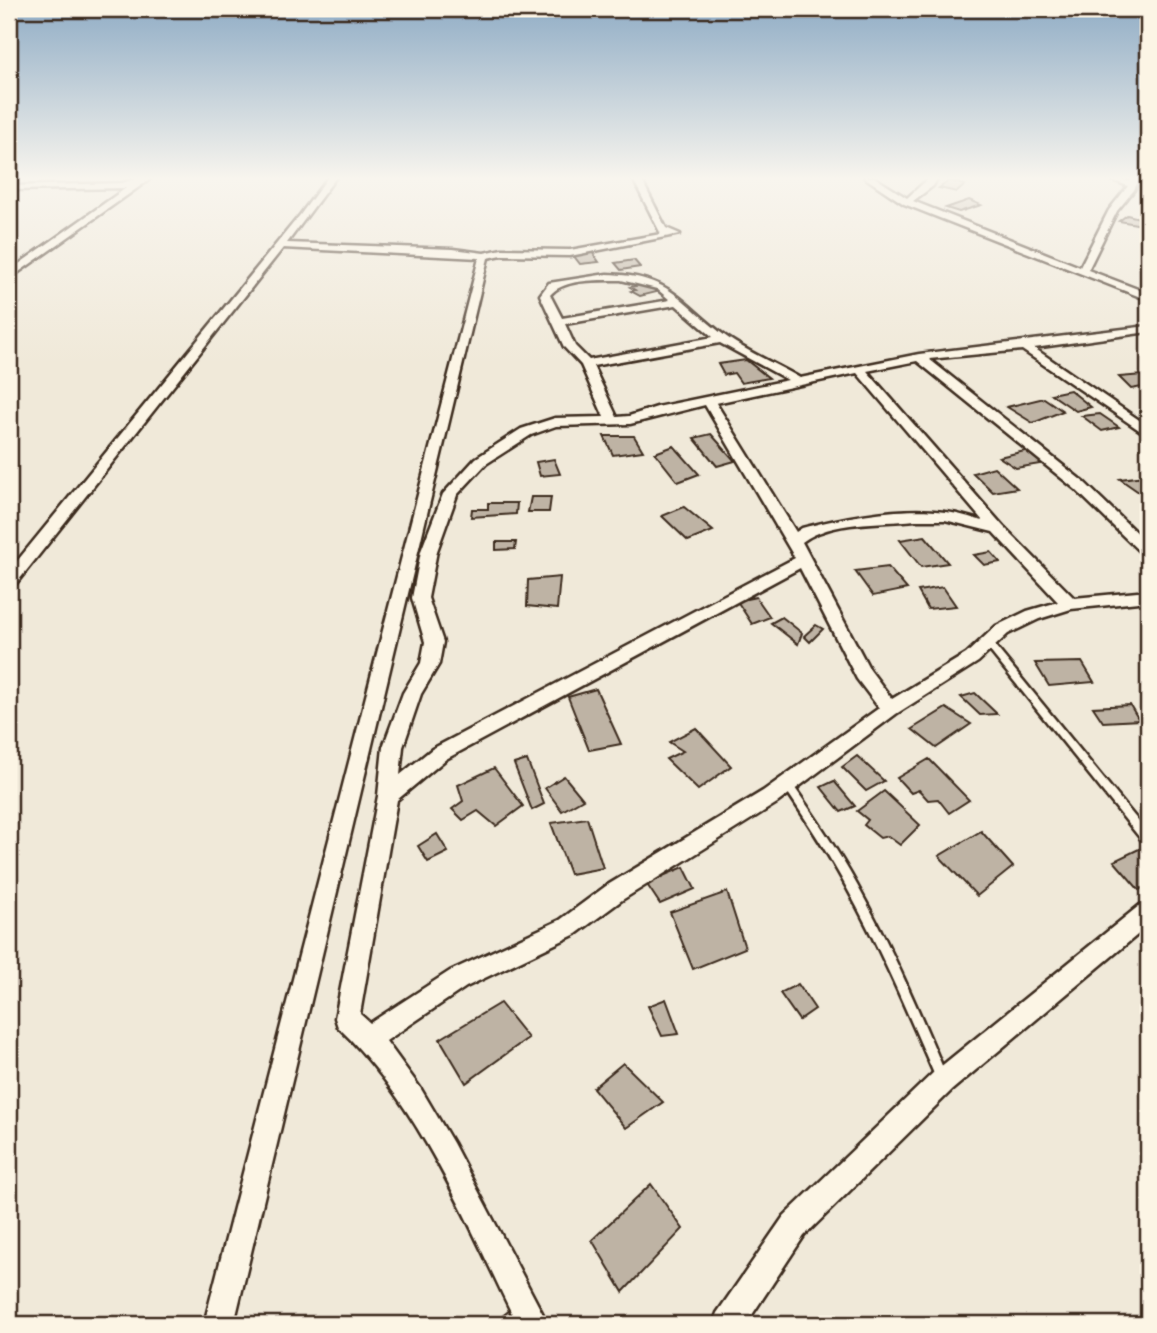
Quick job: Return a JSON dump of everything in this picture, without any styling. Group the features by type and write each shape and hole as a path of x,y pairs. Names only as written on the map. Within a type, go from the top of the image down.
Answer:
{"street":[{"path":"9,276 56,239"},
{"path":"9,582 284,239"},
{"path":"279,245 453,252 484,256 502,252 570,253 646,239"},
{"path":"1002,239 1148,297"},
{"path":"1083,271 1099,239"},
{"path":"219,1324 484,256"},
{"path":"611,420 586,364 570,347 545,295 553,285 620,276 661,287 722,339 799,382"},
{"path":"559,322 676,302"},
{"path":"533,1324 475,1208 423,1114 369,1038 347,1018 387,796 393,747 412,693 430,664 433,642 420,598 429,551 450,494 481,461 526,432 555,422 631,420 657,411 919,357 1148,329"},
{"path":"1130,332 1148,344"},
{"path":"586,364 722,339"},
{"path":"1024,346 1148,432"},
{"path":"919,357 1080,486 1148,552"},
{"path":"860,370 998,529 1070,604"},
{"path":"709,401 794,541 863,674 890,709"},
{"path":"794,541 807,531 846,522 915,516 944,516 998,529"},
{"path":"387,796 439,754 804,559"},
{"path":"369,1038 458,979 568,927 614,893 787,784 890,709 972,658 1002,630 1033,615 1070,604 1148,596"},
{"path":"728,1324 794,1226 943,1081 1148,912"}],"lane":[{"path":"988,643 1148,840"},
{"path":"787,784 821,830 892,962 943,1081"}],"building":[{"path":"592,252 599,262 580,264 573,255"},
{"path":"634,260 640,267 621,270 615,263"},
{"path":"651,285 660,291 640,296 631,291 635,290 630,287"},
{"path":"746,360 769,378 741,383 734,373 724,375 718,364"},
{"path":"1143,375 1148,378 1148,386 1131,389 1119,377"},
{"path":"1070,390 1091,407 1076,411 1051,394"},
{"path":"1044,398 1063,411 1033,423 1007,407"},
{"path":"1100,414 1119,427 1102,431 1082,416"},
{"path":"711,434 735,461 717,466 694,438"},
{"path":"604,436 634,436 643,451 613,455"},
{"path":"674,446 699,474 678,482 655,453"},
{"path":"1029,450 1046,463 1016,468 999,457"},
{"path":"554,459 560,474 540,476 536,462"},
{"path":"994,467 1017,488 993,492 973,473"},
{"path":"1144,476 1148,480 1148,494 1143,495 1120,479"},
{"path":"531,497 551,497 549,512 528,512"},
{"path":"488,503 517,503 516,514 471,517 472,509 488,509"},
{"path":"684,507 713,531 688,541 662,516"},
{"path":"925,536 948,563 921,567 900,540"},
{"path":"496,542 516,542 515,549 496,550"},
{"path":"991,552 1000,562 984,565 974,555"},
{"path":"888,567 907,589 873,596 855,571"},
{"path":"560,577 557,609 527,606 528,580"},
{"path":"943,587 956,606 928,609 918,591"},
{"path":"756,597 770,617 752,624 737,601"},
{"path":"782,617 802,633 798,644 771,623"},
{"path":"816,625 823,629 810,642 804,636"},
{"path":"1082,662 1094,682 1049,686 1035,663"},
{"path":"596,689 621,744 589,750 568,697"},
{"path":"975,693 997,714 980,715 961,697"},
{"path":"1130,705 1139,720 1103,722 1093,707"},
{"path":"946,708 971,724 936,748 912,729"},
{"path":"696,728 731,766 698,790 666,759 683,751 669,742"},
{"path":"857,756 884,781 866,791 842,767"},
{"path":"929,759 969,800 949,813 938,799 928,800 919,790 911,793 897,778"},
{"path":"527,760 544,804 532,810 514,764"},
{"path":"494,768 523,806 496,826 478,811 463,820 452,809 463,801 458,785"},
{"path":"564,776 583,799 562,811 545,788"},
{"path":"834,781 855,806 841,812 821,787"},
{"path":"884,791 920,825 900,845 888,836 880,838 864,825 868,820 857,811"},
{"path":"587,818 603,868 570,874 551,823"},
{"path":"981,831 1013,867 977,896 939,856"},
{"path":"437,834 448,852 428,862 418,846"},
{"path":"1141,848 1148,856 1148,885 1139,890 1114,861"},
{"path":"684,867 695,889 660,904 646,883"},
{"path":"727,892 745,948 693,969 670,912"},
{"path":"798,984 815,1009 799,1020 780,993"},
{"path":"666,999 679,1034 662,1036 648,1006"},
{"path":"500,1003 528,1038 466,1083 440,1039"},
{"path":"623,1063 663,1102 626,1128 593,1088"},
{"path":"651,1184 683,1229 623,1292 592,1240"},
{"path":"510,1310 519,1324 492,1324"}]}
